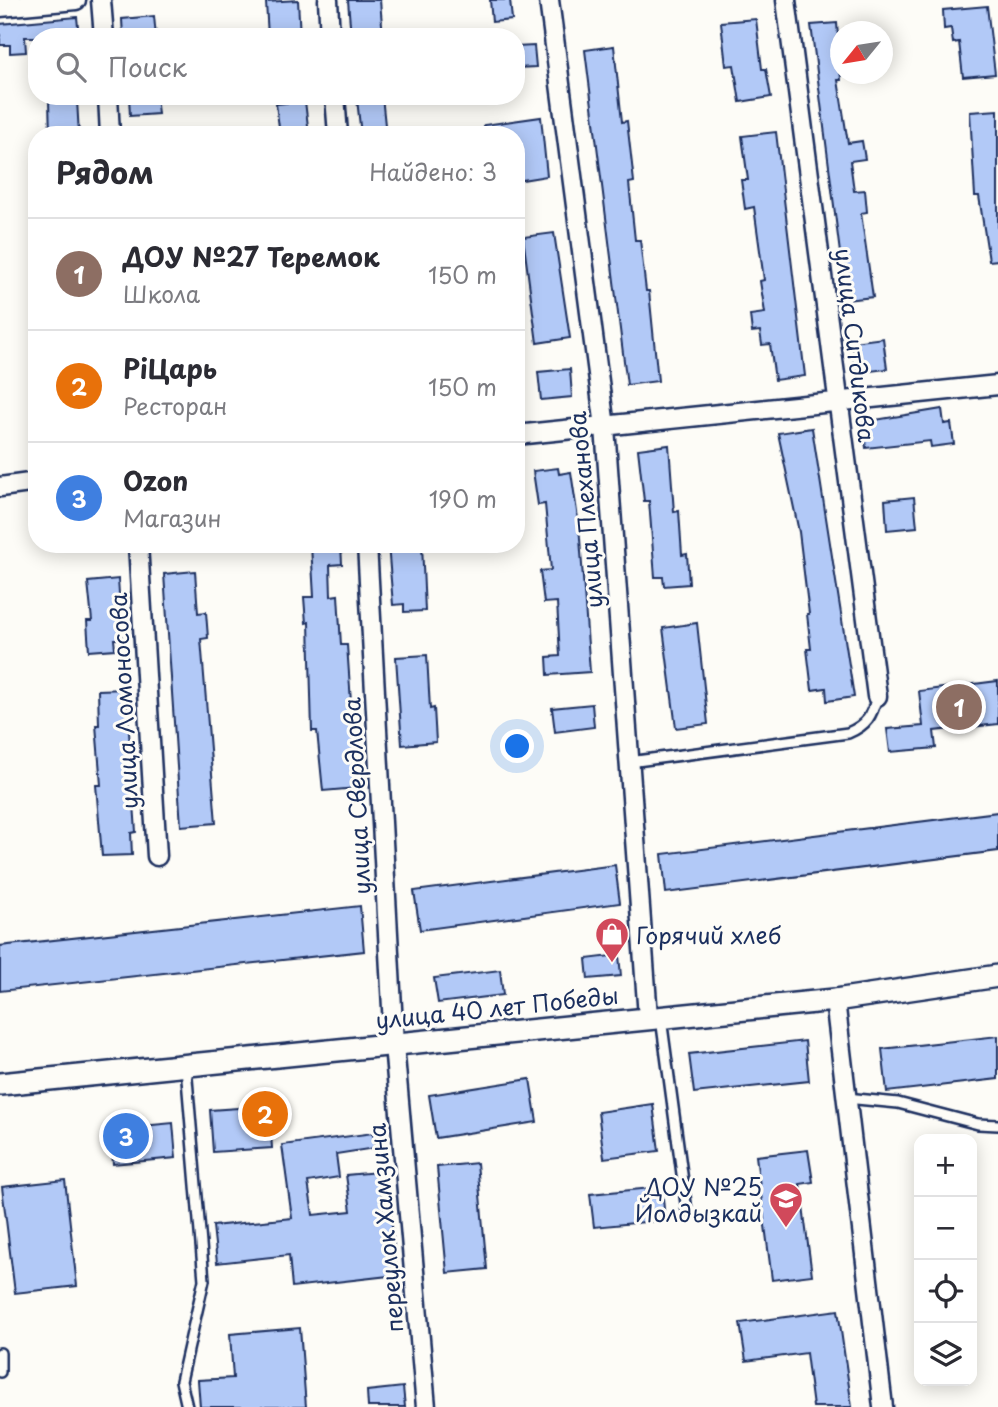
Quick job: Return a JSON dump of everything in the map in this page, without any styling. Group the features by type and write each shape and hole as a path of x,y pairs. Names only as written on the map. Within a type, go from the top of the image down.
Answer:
{"street":[{"path":"0,7 76,0"},
{"path":"102,0 104,28"},
{"path":"328,0 330,28"},
{"name":"улица Плеханова","path":"549,0 605,427 629,762 654,1017"},
{"name":"улица Ситдикова","path":"786,0 877,696"},
{"path":"108,105 110,126"},
{"path":"336,105 337,126"},
{"path":"525,434 998,384"},
{"path":"0,487 28,483"},
{"name":"улица Ломоносова","path":"139,553 156,856"},
{"name":"улица Свердлова","path":"368,553 394,1045"},
{"name":"улица 40 лет Победы","path":"0,1084 835,1000 998,975"},
{"path":"835,1000 883,1407"},
{"name":"переулок Хамзина","path":"394,1045 426,1407"}],"lane":[{"path":"629,762 848,733 862,727 872,715 877,696"},
{"path":"654,1017 687,1211"},
{"path":"186,1067 204,1280 181,1381 187,1407"},
{"path":"846,1098 898,1103 978,1124 998,1125"},
{"path":"0,1353 0,1371"}],"building":[{"path":"298,0 300,28 267,28 266,2"},
{"path":"348,0 380,0 382,28 350,28"},
{"path":"490,0 510,0 512,20 492,22"},
{"path":"987,6 995,74 963,77 959,42 953,43 951,28 944,29 943,10"},
{"path":"154,16 155,28 122,28 122,19"},
{"path":"77,17 78,28 28,28 28,37 25,37 26,52 10,53 10,45 0,45 0,24"},
{"path":"756,19 762,69 766,69 771,97 740,102 734,65 726,66 721,22"},
{"path":"830,24 830,84 839,84 848,143 862,141 865,159 850,161 854,191 865,190 867,212 861,213 873,297 846,300 811,25"},
{"path":"525,46 534,46 536,67 525,68"},
{"path":"614,46 622,122 627,121 634,182 629,183 635,240 640,240 646,291 649,291 658,381 627,385 585,50"},
{"path":"49,105 77,105 78,126 50,126"},
{"path":"129,105 157,105 158,114 130,116"},
{"path":"276,105 305,105 308,126 279,126"},
{"path":"358,105 383,105 385,126 360,126"},
{"path":"998,110 998,260 989,261 979,196 975,196 970,112"},
{"path":"541,117 547,176 525,180 525,126 484,125"},
{"path":"776,132 805,376 775,380 770,344 762,345 760,331 752,332 750,315 765,313 760,281 764,280 754,207 745,209 741,180 748,180 742,136"},
{"path":"554,233 570,338 537,343 525,237"},
{"path":"883,338 887,369 855,373 852,342"},
{"path":"570,369 572,397 541,400 538,372"},
{"path":"942,409 944,424 951,423 954,444 931,447 930,441 866,448 863,422"},
{"path":"812,428 854,697 827,701 826,688 812,690 807,649 811,649 809,614 799,532 778,433"},
{"path":"669,445 674,512 679,511 682,555 687,554 689,584 664,586 663,577 655,577 649,501 644,501 638,449"},
{"path":"558,468 559,474 571,472 579,525 590,672 548,675 547,657 560,656 557,602 544,603 540,571 551,570 545,504 538,505 533,471"},
{"path":"914,497 917,527 887,530 885,500"},
{"path":"311,553 341,553 342,564 330,565 331,596 338,595 341,645 347,645 357,788 323,791 317,731 312,731 309,622 306,623 304,597 314,597"},
{"path":"389,553 422,553 425,611 404,612 404,604 393,605"},
{"path":"195,571 198,613 206,612 208,638 201,639 216,823 181,826 164,574"},
{"path":"118,579 122,639 114,639 115,649 89,651 87,621 92,621 88,582"},
{"path":"697,623 708,724 676,728 663,628"},
{"path":"427,655 430,709 434,708 436,742 402,745 396,657"},
{"path":"998,681 998,724 934,731 936,748 890,752 887,729 923,726 919,691"},
{"path":"126,689 136,832 131,833 132,855 102,856 96,785 101,785 96,725 99,725 98,690"},
{"path":"592,704 594,727 555,732 552,708"},
{"path":"998,812 998,851 666,893 662,854"},
{"path":"615,865 620,903 420,930 414,891"},
{"path":"360,906 364,951 0,991 0,946"},
{"path":"619,955 621,976 588,979 586,959"},
{"path":"500,970 503,995 438,1003 434,978"},
{"path":"998,1036 998,1079 887,1092 882,1049"},
{"path":"805,1041 809,1081 694,1093 689,1054"},
{"path":"530,1079 537,1122 436,1138 429,1095"},
{"path":"653,1104 659,1151 604,1158 598,1112"},
{"path":"269,1106 272,1148 213,1152 210,1110"},
{"path":"173,1123 176,1158 113,1164 110,1129"},
{"path":"373,1133 375,1148 336,1154 339,1177 308,1182 313,1215 351,1211 346,1175 378,1172 383,1208 390,1207 397,1275 292,1287 289,1255 217,1263 213,1226 292,1218 282,1145"},
{"name":"ДОУ №25 Йолдызкай","path":"808,1150 813,1182 800,1184 812,1275 772,1280 756,1156"},
{"path":"477,1163 487,1269 447,1273 437,1167"},
{"path":"65,1180 77,1286 15,1293 2,1187"},
{"path":"662,1187 665,1220 594,1227 590,1194"},
{"path":"838,1310 852,1407 813,1407 806,1353 746,1361 740,1323"},
{"path":"300,1328 306,1407 200,1407 198,1380 233,1378 230,1334"},
{"path":"403,1387 405,1407 368,1407 367,1391"}],"place":[{"name":"ДОУ №27 Теремок","path":"959,707"},
{"name":"Горячий хлеб","path":"612,964"},
{"name":"PiЦарь","path":"265,1114"},
{"name":"Ozon","path":"126,1136"},
{"name":"ДОУ №25 Йолдызкай","path":"786,1229"}]}
